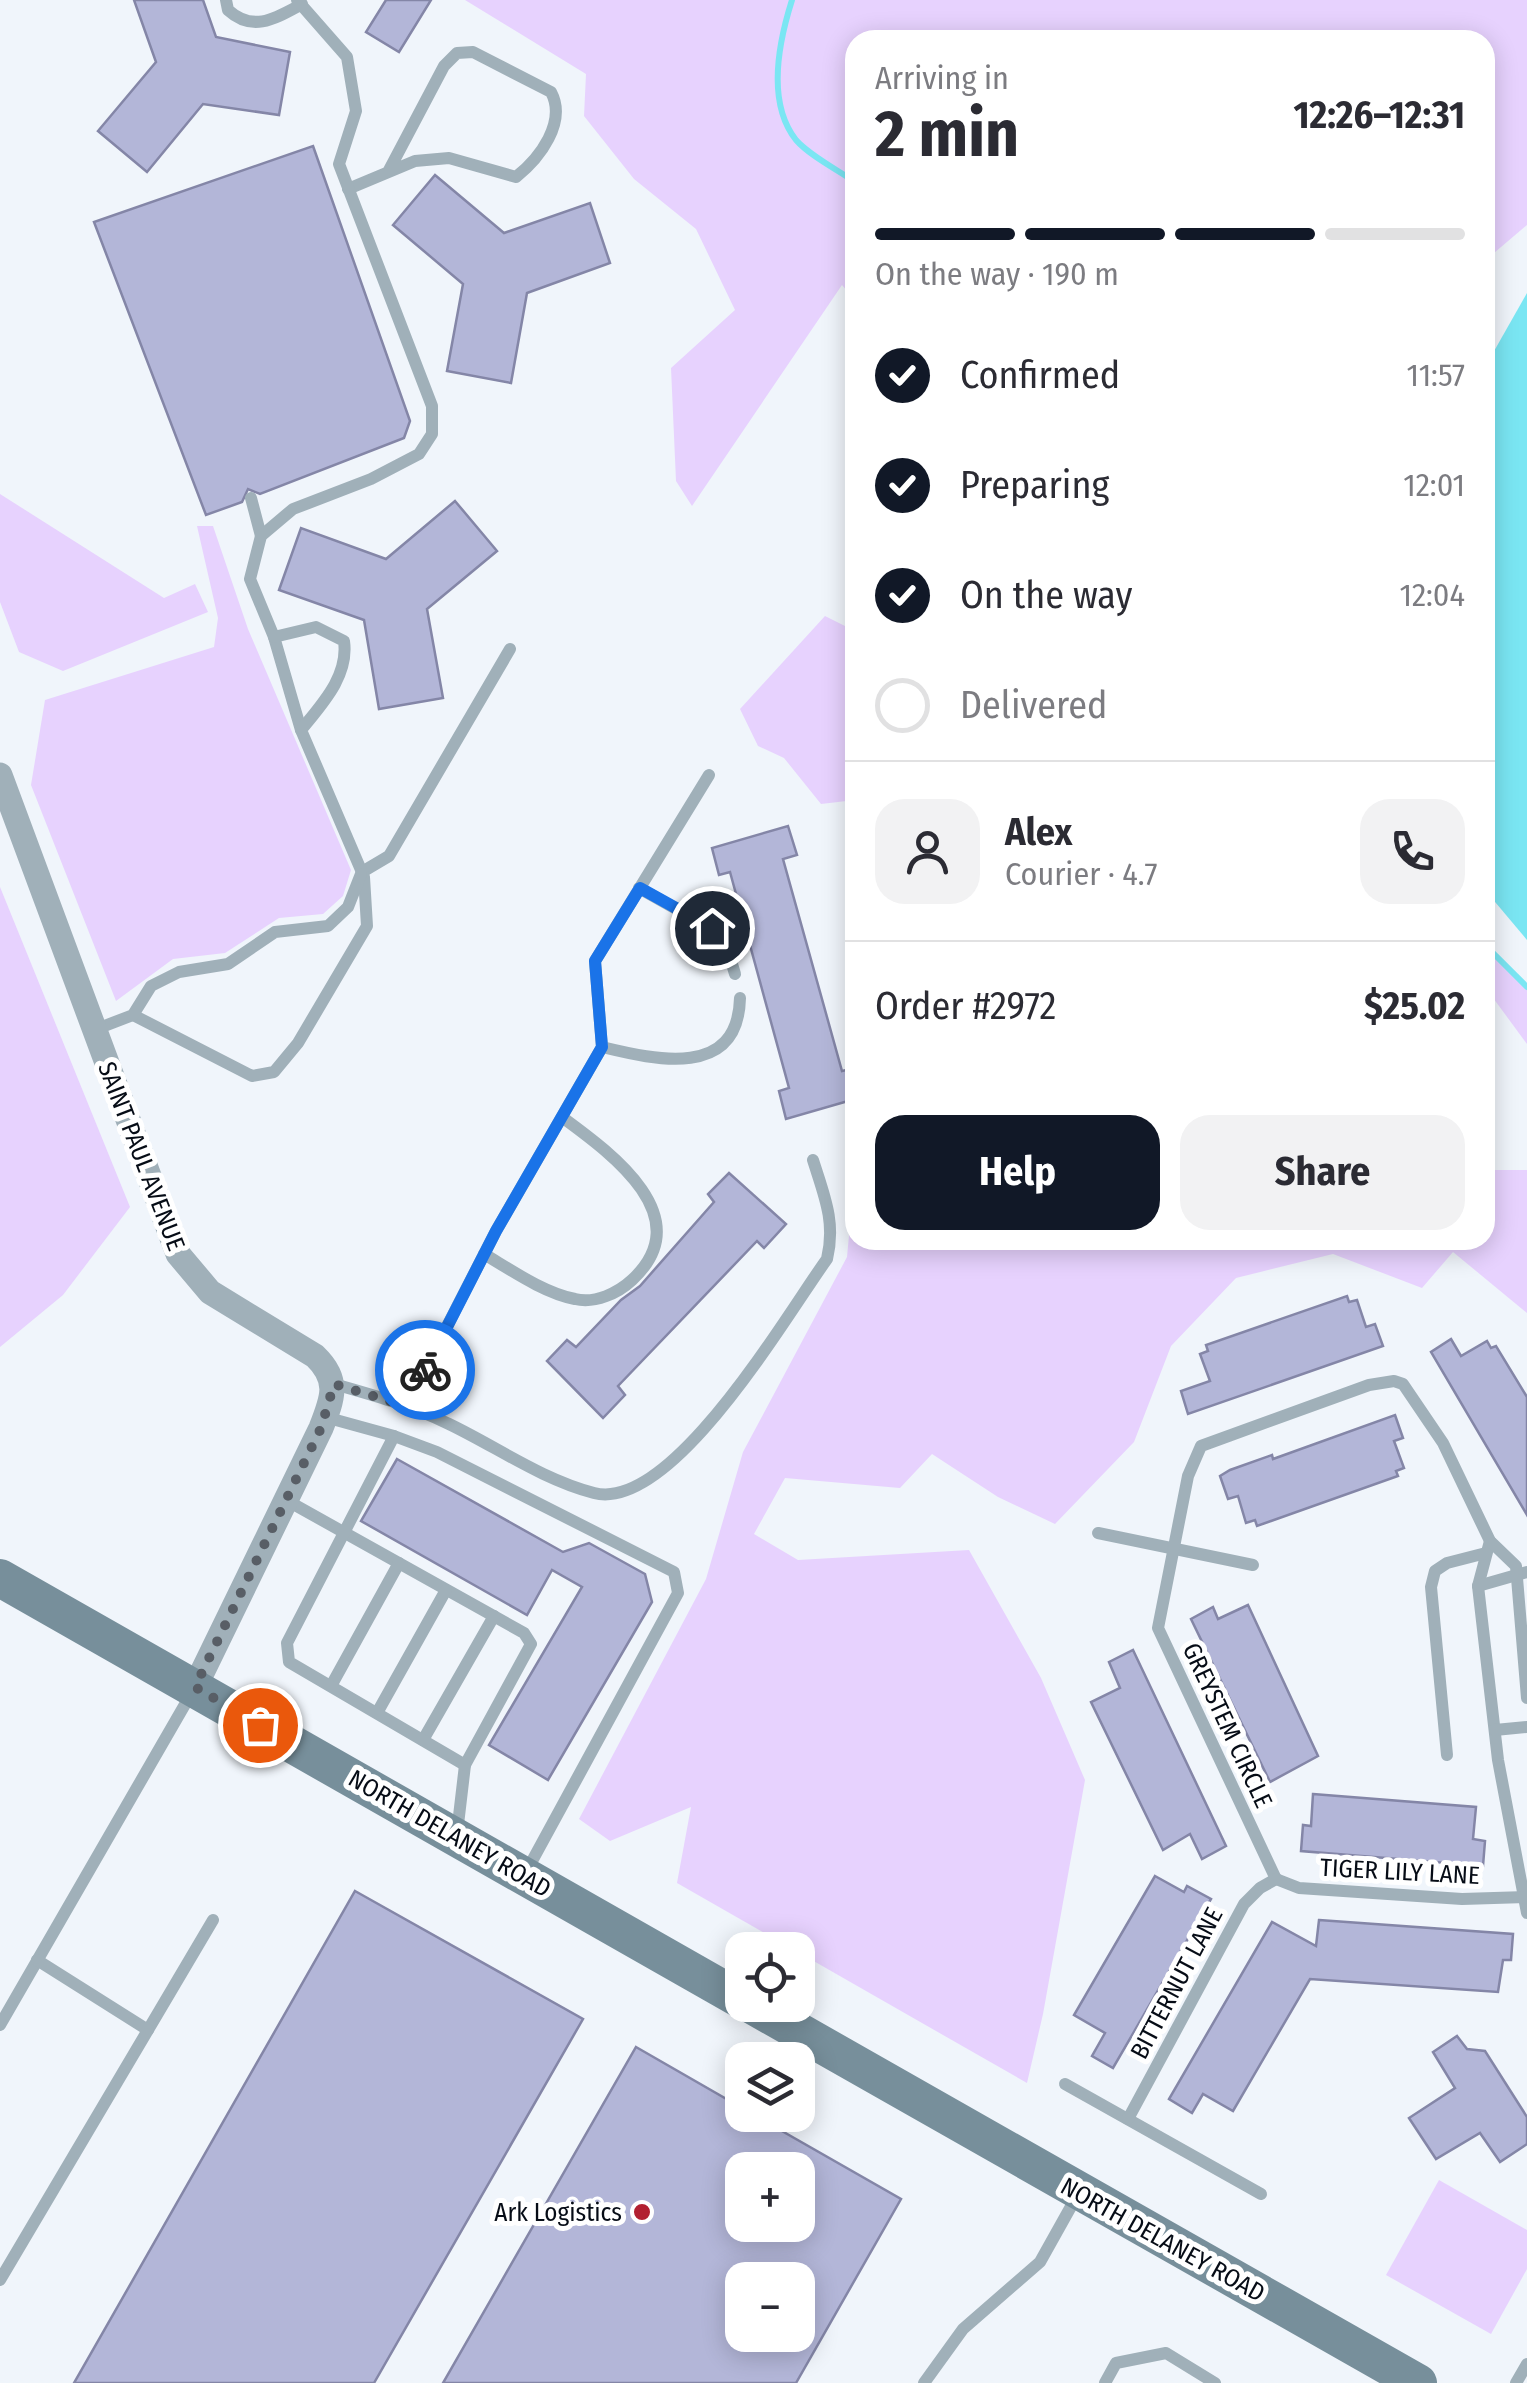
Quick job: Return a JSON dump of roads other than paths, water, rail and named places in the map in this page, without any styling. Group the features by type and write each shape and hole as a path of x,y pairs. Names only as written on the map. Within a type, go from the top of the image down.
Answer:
{"street":[{"name":"SAINT PAUL AVENUE","path":"0,775 178,1254 210,1292 315,1356 329,1369 334,1384"},
{"path":"195,1687 325,1417 334,1384"},
{"name":"NORTH DELANEY ROAD","path":"0,1578 725,1990"},
{"name":"NORTH DELANEY ROAD","path":"782,2022 1418,2383"}],"lane":[{"path":"226,0 228,10 248,22 270,22 299,2 346,58 356,112 339,164 432,406 432,434 419,454 371,479 293,509 261,536"},
{"path":"348,189 415,161 449,158 516,177 529,166 558,120 557,104 551,92 474,52 456,53 444,66 388,172"},
{"path":"134,1015 252,1076 274,1072 298,1043 367,926 362,872 301,730 274,637 250,579 261,536 250,498"},
{"path":"274,637 316,627 344,640 346,658 341,675 301,730"},
{"path":"93,1030 134,1015 151,986 179,972 228,964 275,932 328,926 348,907 362,872 388,856 510,649"},
{"path":"406,1406 484,1254 602,1047 595,961 709,774"},
{"path":"640,888 712,928 726,944 736,974"},
{"path":"602,1047 650,1058 685,1059 720,1049 740,1024 740,998"},
{"path":"484,1254 576,1300 601,1299 628,1284 648,1264 658,1222 650,1200 608,1150 562,1117"},
{"path":"334,1384 406,1406 449,1424 524,1465 598,1494 640,1486 722,1412 827,1259 832,1223 812,1160"},
{"name":"GREYSTEM CIRCLE","path":"1276,1879 1158,1628 1188,1476 1201,1446 1369,1385 1394,1381 1412,1393 1443,1443 1488,1547 1522,1574"},
{"path":"325,1417 437,1452 674,1572 678,1593 524,1875"},
{"path":"394,1436 287,1643 290,1662 464,1765"},
{"path":"286,1500 524,1633 531,1644 464,1765 457,1837"},
{"path":"1098,1533 1253,1564"},
{"path":"1488,1547 1478,1586 1495,1730 1527,1913"},
{"path":"1446,1755 1431,1588 1436,1571 1447,1562 1488,1547"},
{"path":"331,1686 399,1563"},
{"path":"1478,1586 1522,1574 1527,1698"},
{"path":"378,1713 446,1590"},
{"path":"423,1740 494,1616"},
{"path":"0,2025 195,1687"},
{"path":"1495,1730 1527,1727"},
{"name":"TIGER LILY LANE","path":"1276,1879 1298,1888 1462,1899 1525,1898"},
{"name":"BITTERNUT LANE","path":"1128,2119 1244,1904 1276,1879"},
{"path":"0,2280 214,1920"},
{"path":"37,1960 148,2030"},
{"path":"1065,2084 1261,2194"},
{"path":"924,2383 964,2329 1040,2262 1079,2192"},
{"path":"1105,2383 1116,2364 1166,2353 1214,2383"},
{"path":"1516,2383 1527,2364"}],"water":[{"path":"1527,293 1527,940 1495,902 1495,349"}],"waterway":[{"path":"792,0 778,71 781,108 796,140 845,176"},
{"path":"1495,955 1527,987"}],"place":[{"name":"Ark Logistics","path":"642,2212"}]}
